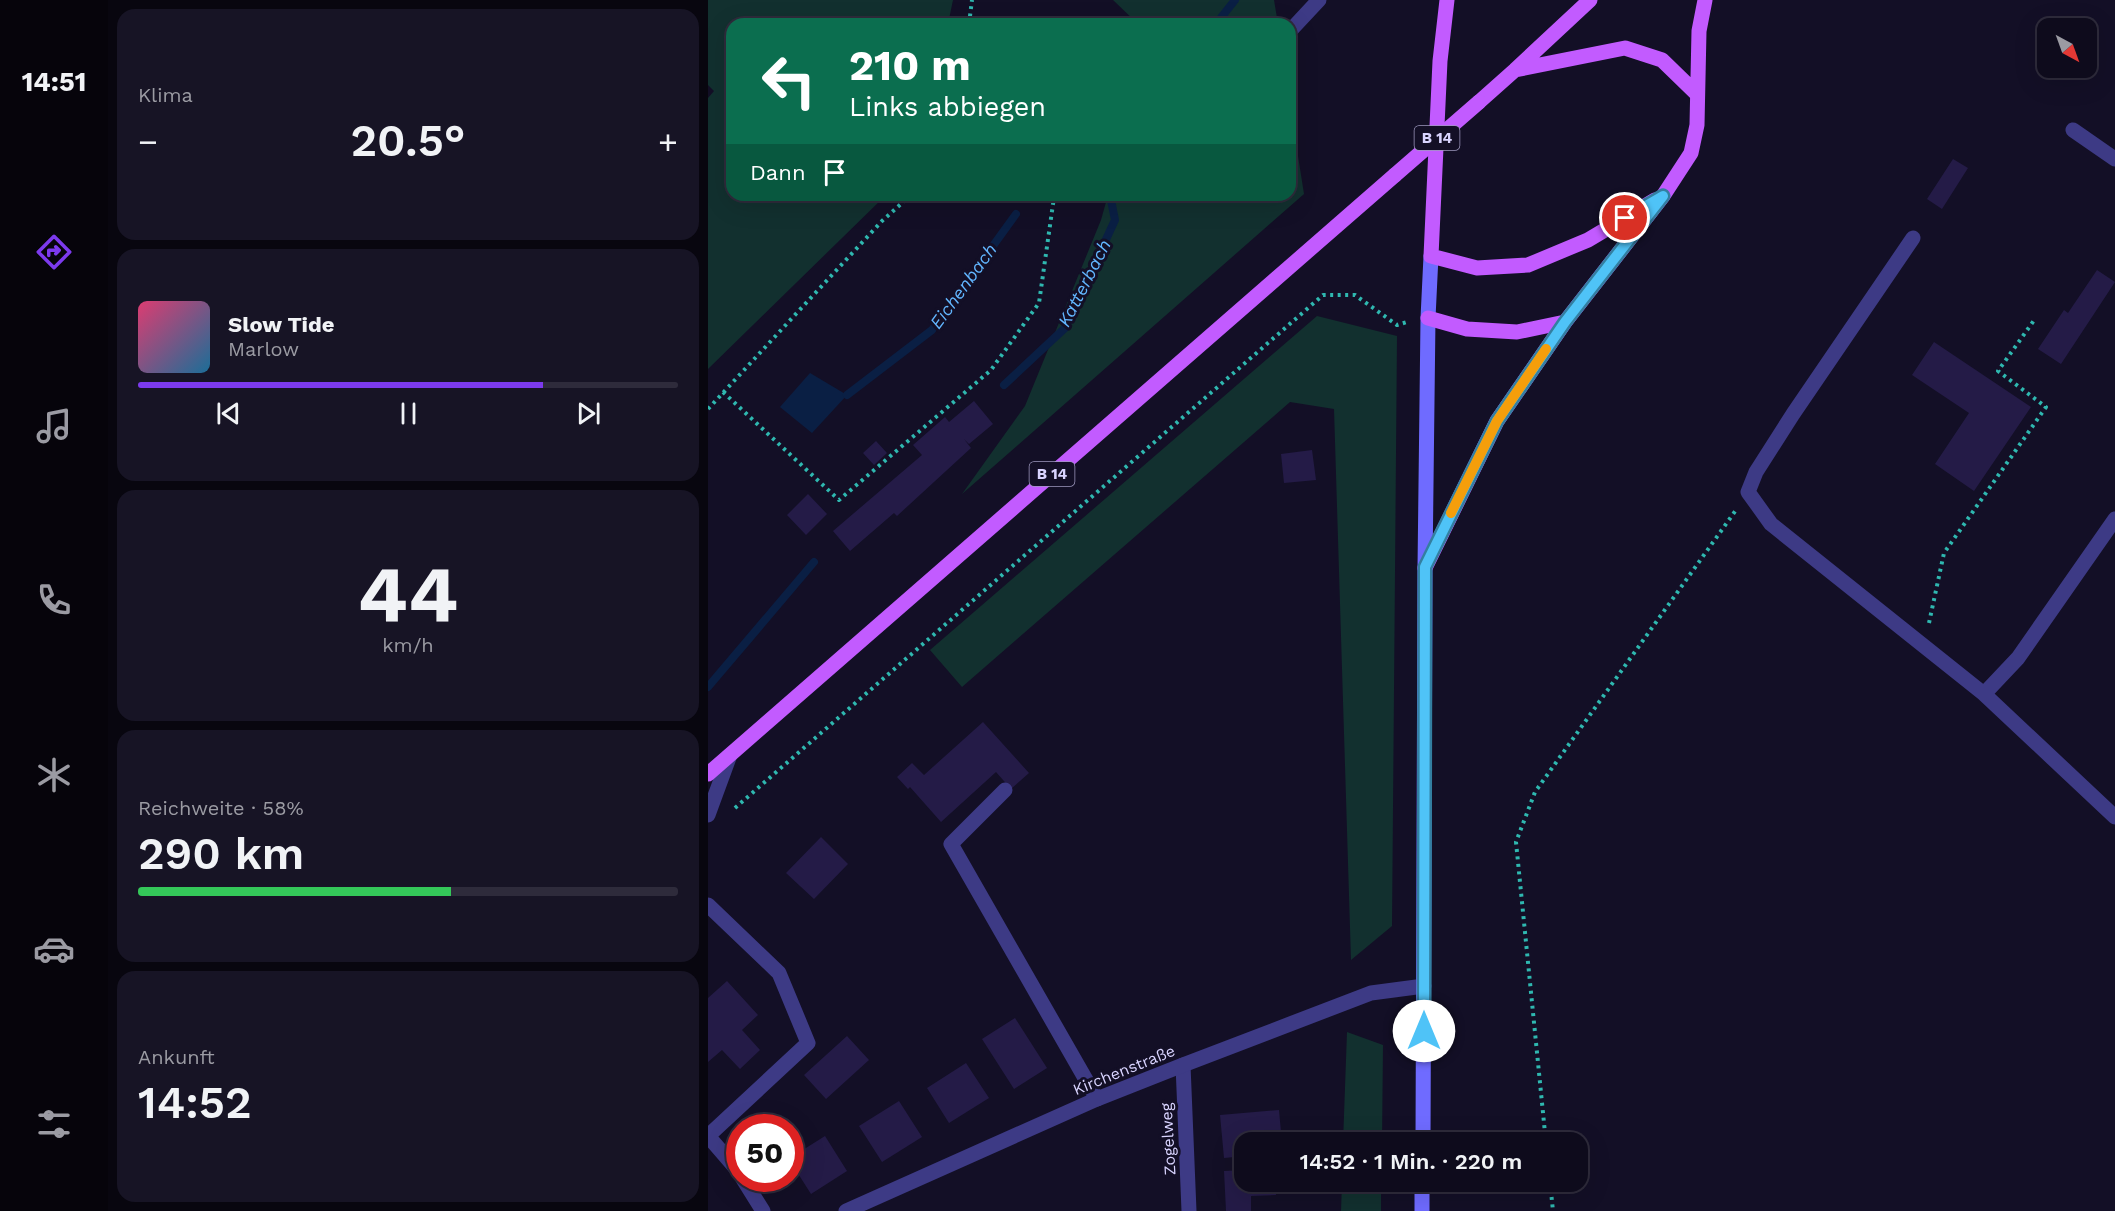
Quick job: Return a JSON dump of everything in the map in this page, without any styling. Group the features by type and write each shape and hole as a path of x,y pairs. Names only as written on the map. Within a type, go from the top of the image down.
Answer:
{"main road":[{"path":"1423,1132 1428,318 1440,61 1447,0"},
{"name":"B 14","path":"708,774 1479,102 1590,0"},
{"path":"1425,567 1497,421 1565,322 1663,196 1691,153 1697,125 1699,31 1705,0"},
{"path":"1515,70 1624,48 1662,60 1697,93"},
{"path":"1431,256 1477,268 1528,265 1588,240 1663,196"},
{"path":"1428,318 1467,329 1517,332 1565,322"},
{"path":"1422,1192 1422,1211"}],"street":[{"path":"1296,24 1318,0"},
{"path":"2073,130 2115,159"},
{"path":"1913,238 1793,414 1756,472 1748,492 1771,524 1984,694 2115,817"},
{"path":"1984,694 2018,658 2112,528"},
{"path":"708,815 730,755"},
{"path":"1005,790 951,844 1097,1099"},
{"path":"708,905 779,973 808,1043 732,1114"},
{"name":"Kirchenstraße","path":"846,1211 1097,1099 1183,1065 1371,993 1424,986"},
{"name":"Zogelweg","path":"1183,1065 1189,1211"},
{"path":"726,1119 708,1136 726,1157"},
{"path":"751,1192 763,1211"}],"path":[{"path":"970,18 972,0"},
{"path":"708,409 882,221 904,201"},
{"path":"723,392 839,500 991,370 1039,303 1053,201"},
{"path":"726,815 1323,295 1355,295 1397,325 1428,318"},
{"path":"1924,644 1944,553 2046,407 1998,371 2035,319"},
{"path":"1545,1132 1516,842 1535,792 1748,492"},
{"path":"1551,1192 1553,1211"}],"green space":[{"path":"708,0 953,0 949,18 726,18 726,201 880,201 708,369 708,98 714,91 708,85"},
{"path":"1113,0 1274,0 1277,18 1132,18"},
{"path":"1296,143 1304,194 962,494 1025,406 1101,220 1106,201 1296,201"},
{"path":"1317,316 1397,336 1392,926 1351,960 1334,409 1290,402 962,687 930,650"},
{"path":"1347,1032 1383,1045 1382,1132 1343,1132"},
{"path":"1342,1192 1381,1192 1381,1211 1341,1211"}],"water":[{"path":"810,373 847,395 812,433 780,407"}],"building":[{"path":"1953,159 1968,168 1942,209 1927,199"},
{"path":"2097,270 2115,282 2061,364 2038,349 2064,310 2068,313"},
{"path":"1934,342 2031,407 1974,491 1935,464 1969,413 1912,375"},
{"path":"974,401 993,424 969,444 964,439 971,448 897,516 894,513 850,551 833,531 922,455 913,445 945,417 949,422"},
{"path":"876,441 887,453 874,465 863,453"},
{"path":"1312,450 1316,480 1284,483 1281,454"},
{"path":"808,494 827,514 806,535 787,515"},
{"path":"983,722 1029,773 1011,789 996,772 941,822 910,787 908,789 897,777 912,763 924,775"},
{"path":"821,837 848,864 814,899 786,873"},
{"path":"727,981 758,1015 742,1030 760,1050 740,1069 722,1050 708,1062 708,998"},
{"path":"1015,1018 1047,1068 1014,1089 982,1039"},
{"path":"847,1036 869,1060 826,1099 804,1075"},
{"path":"966,1063 989,1098 949,1123 927,1088"},
{"path":"899,1101 922,1137 882,1162 859,1126"},
{"path":"1279,1110 1281,1132 1234,1132 1234,1157 1224,1158 1220,1115"},
{"path":"825,1136 847,1171 811,1194 804,1183 804,1149"},
{"path":"1224,1171 1234,1171 1234,1192 1276,1192 1276,1195 1251,1196 1251,1211 1226,1211"}],"waterway":[{"name":"Eichenbach","path":"1221,18 1235,0"},
{"name":"Katterbach","path":"1004,385 1065,328 1115,220 1111,201"},
{"name":"Eichenbach","path":"847,395 932,330 1016,214"},
{"name":"Katterbach","path":"708,687 814,562"}],"slow traffic":[{"path":"1451,513 1497,421 1546,349"}],"route":[{"path":"1424,1031 1425,567 1497,421 1565,322 1663,196 1625,218"}]}
